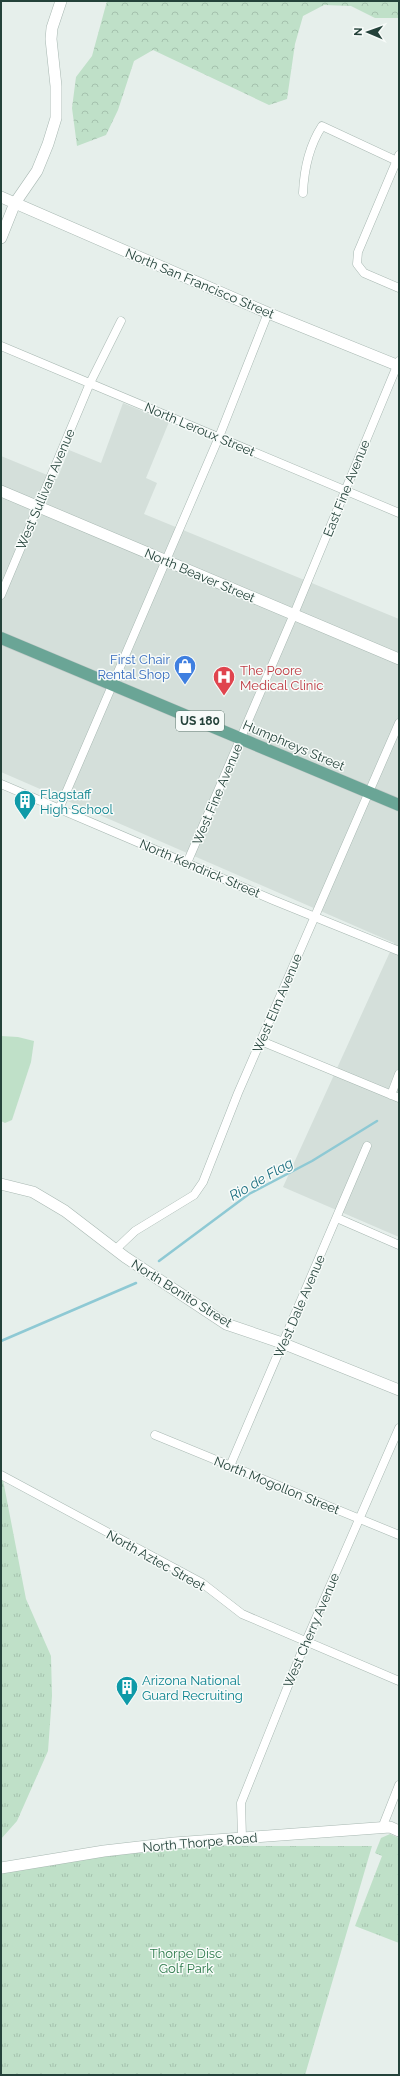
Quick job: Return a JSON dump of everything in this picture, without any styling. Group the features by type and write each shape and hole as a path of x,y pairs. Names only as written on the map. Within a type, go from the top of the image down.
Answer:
{"main road":[{"name":"Humphreys Street","path":"1,638 399,805"}],"street":[{"path":"1,238 16,203 37,171 48,144 56,118 56,86 51,39 52,28 61,1"},
{"path":"303,193 304,174 307,162 317,134 322,126 398,159 358,252 357,264 364,273 399,288"},
{"name":"North San Francisco Street","path":"1,197 268,313 398,364"},
{"path":"59,809 219,436 268,313"},
{"name":"West Sullivan Avenue","path":"1,596 90,383 121,321"},
{"name":"North Leroux Street","path":"1,346 219,436 399,513"},
{"name":"East Fine Avenue","path":"294,614 398,364"},
{"name":"North Beaver Street","path":"1,491 399,659"},
{"name":"West Fine Avenue","path":"187,862 294,614"},
{"name":"West Elm Avenue","path":"116,1250 135,1231 194,1195 203,1182 314,916 370,793 399,723"},
{"name":"North Kendrick Street","path":"1,784 399,951"},
{"path":"261,1041 395,1096 399,1074"},
{"name":"West Dale Avenue","path":"230,1466 367,1146"},
{"name":"North Bonito Street","path":"1,1184 33,1192 65,1212 116,1250 226,1324 282,1343 399,1390"},
{"path":"337,1218 399,1245"},
{"name":"West Cherry Avenue","path":"242,1837 241,1803 306,1641 399,1428"},
{"name":"North Mogollon Street","path":"155,1435 399,1535"},
{"name":"North Aztec Street","path":"1,1475 202,1584 242,1614 399,1681"},
{"path":"382,1828 399,1785"},
{"name":"North Thorpe Road","path":"1,1868 104,1851 242,1837 390,1827 399,1831"}],"shaded area":[{"path":"123,403 169,422 146,478 157,483 144,514 399,619 399,1237 283,1187 394,943 1,772 1,456 57,479 69,450 101,463"}],"green space":[{"path":"107,1 399,1 399,18 375,18 351,6 324,5 303,16 295,44 287,99 269,105 153,50 134,61 118,110 106,135 77,146 72,108 76,77 92,56"},
{"path":"1,1036 18,1037 34,1041 31,1062 12,1120 5,1123 1,1121"},
{"path":"1,1479 3,1480 26,1599 51,1656 52,1696 48,1751 17,1821 1,1839"},
{"path":"390,1834 399,1838 399,1943 355,1926 382,1856 375,1853 381,1838"},
{"name":"Thorpe Disc Golf Park","path":"152,1846 372,1846 305,2075 1,2075 1,1868"}],"waterway":[{"name":"Rio de Flag","path":"159,1261 249,1194 312,1161 377,1121"},
{"name":"Rio de Flag","path":"1,1341 136,1283"}],"place":[{"name":"First Chair Rental Shop","path":"185,686"},
{"name":"The Poore Medical Clinic","path":"224,696"},
{"name":"Flagstaff High School","path":"25,820"},
{"name":"Arizona National Guard Recruiting","path":"127,1706"}]}
